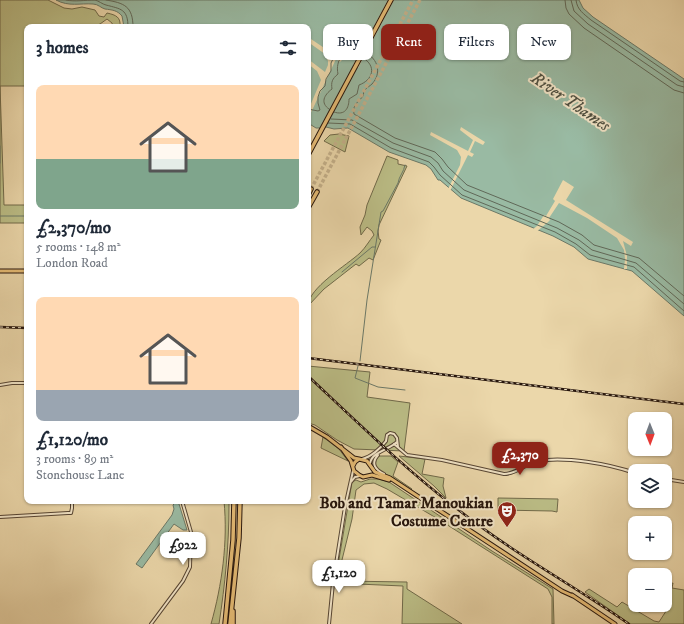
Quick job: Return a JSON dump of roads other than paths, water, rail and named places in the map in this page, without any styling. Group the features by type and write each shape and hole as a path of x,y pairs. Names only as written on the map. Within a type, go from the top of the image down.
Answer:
{"highway":[{"path":"311,149 391,0"},
{"path":"311,202 316,192"},
{"path":"224,624 233,540 234,504"},
{"path":"231,624 239,538 240,504"}],"main road":[{"path":"0,271 24,271"},
{"path":"311,427 321,432 354,458 367,461 375,472 386,477 615,624"},
{"path":"341,447 356,473 362,476 375,475 392,481"},
{"path":"353,468 355,462 360,459"},
{"path":"367,476 371,472 371,465"}],"street":[{"path":"0,385 12,382 24,383"},
{"path":"360,459 368,457 381,447 386,441 387,435 392,433 397,436 399,448"},
{"path":"386,441 388,444 399,448 407,455 442,460 504,474 511,473 532,462 547,460 586,462 628,471"},
{"path":"371,465 370,461 373,457 397,442"},
{"path":"382,452 375,458 374,465 376,469 386,477"},
{"path":"329,624 333,583 344,507 353,468"},
{"path":"350,483 355,477 362,476"},
{"path":"672,480 684,482"},
{"path":"0,517 70,513 72,504"},
{"path":"151,624 183,581 190,567 191,532 183,504"}],"water":[{"name":"River Thames","path":"56,0 579,0 583,8 593,17 684,79 684,316 632,271 588,259 574,247 553,236 461,198 440,180 438,180 431,169 426,165 389,152 348,128 334,129 322,126 321,128 316,128 311,125 311,24 123,24 122,16 116,11 105,9 95,4 65,3"},
{"path":"179,504 187,530 183,530 174,524 142,568 136,564 172,515 174,509 173,505"}],"waterway":[{"path":"0,146 0,163"},
{"path":"360,361 367,300 381,212 383,211 398,183 405,165"},
{"path":"0,216 24,216"},
{"path":"342,272 372,247 375,247"},
{"path":"358,366 355,378 378,387 405,390"}],"tunnel":[{"path":"311,189 413,0"},
{"path":"317,192 420,0"}],"railway":[{"path":"0,327 24,328"},
{"path":"311,358 684,404"},
{"path":"311,379 401,462 460,511 501,541 629,624"}],"place":[{"name":"Bob and Tamar Manoukian Costume Centre","path":"507,528"}]}
